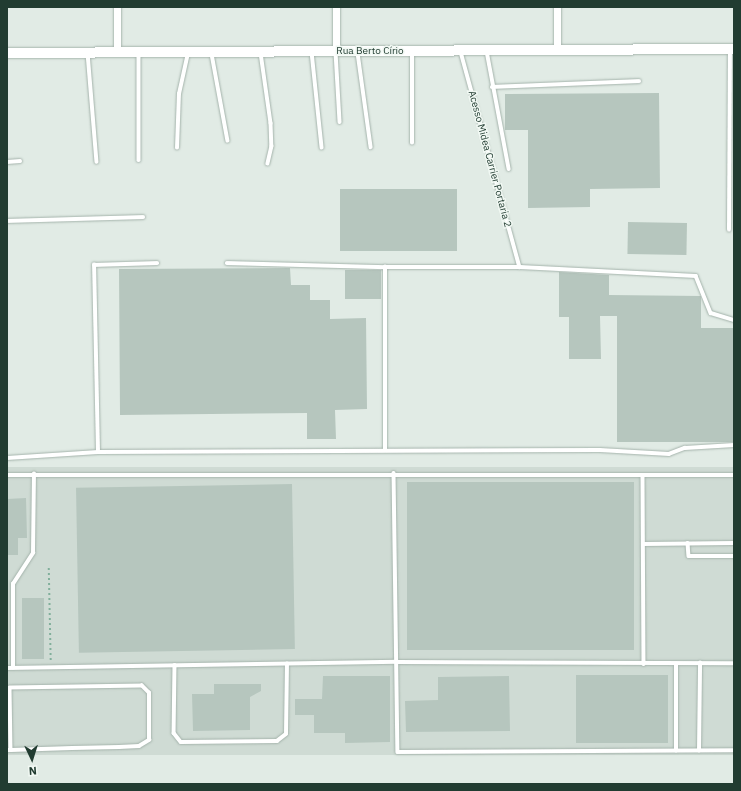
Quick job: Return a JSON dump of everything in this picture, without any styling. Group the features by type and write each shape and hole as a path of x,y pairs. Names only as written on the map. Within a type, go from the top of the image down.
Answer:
{"street":[{"path":"117,7 117,52"},
{"path":"336,7 336,51"},
{"path":"556,7 557,50"},
{"name":"Rua Berto Círio","path":"7,53 732,49"}],"lane":[{"path":"729,230 733,75 732,49"},
{"name":"Acesso Midea Carrier Portaria 2","path":"461,50 520,266"},
{"path":"487,50 492,88 509,169"},
{"path":"312,51 322,147"},
{"path":"336,51 340,122"},
{"path":"358,51 371,147"},
{"path":"412,51 412,143"},
{"path":"88,52 97,162"},
{"path":"139,52 139,160"},
{"path":"177,148 179,94 188,52"},
{"path":"211,52 228,141"},
{"path":"261,52 272,146 268,164"},
{"path":"492,88 639,81"},
{"path":"7,162 20,161"},
{"path":"7,221 143,217"},
{"path":"98,452 94,265 157,263"},
{"path":"227,263 385,267 520,266 696,276 711,313 734,320"},
{"path":"385,267 385,450"},
{"path":"7,458 98,452 385,450 600,450 669,454 685,448 734,446"},
{"path":"394,473 398,752 734,750"},
{"path":"7,475 394,473 643,476 734,475"},
{"path":"13,668 13,584 33,553 34,474"},
{"path":"643,476 644,664"},
{"path":"688,543 689,556 734,556"},
{"path":"643,544 734,543"},
{"path":"7,668 397,662 644,664 734,663"},
{"path":"699,751 700,663"},
{"path":"175,665 174,733 182,742 277,741 286,734 287,664"},
{"path":"676,664 676,751"},
{"path":"142,686 148,693 149,740 139,746 9,750 8,688 142,686"}],"path":[{"path":"49,568 51,668"}],"shaded area":[{"path":"7,467 734,467 734,755 7,755"}],"building":[{"path":"659,93 660,188 590,189 590,207 528,208 528,130 505,130 505,94"},
{"path":"340,189 457,189 457,251 340,251"},
{"path":"628,222 687,223 686,255 627,254"},
{"path":"290,268 291,285 310,285 310,300 330,300 330,319 366,318 367,409 335,410 336,439 307,439 307,413 120,415 119,269"},
{"path":"345,270 381,270 381,299 345,299"},
{"path":"559,272 609,275 609,295 701,296 701,328 734,328 734,442 617,442 617,316 600,316 601,359 569,359 569,317 559,317"},
{"path":"407,482 634,482 634,650 407,650"},
{"path":"292,484 295,649 79,653 76,488"},
{"path":"26,498 27,538 18,538 18,555 7,555 7,499"},
{"path":"22,598 44,598 44,659 22,659"},
{"path":"576,675 668,675 668,743 576,743"},
{"path":"323,676 390,676 390,742 345,743 345,733 314,733 314,715 295,715 295,699 322,699"},
{"path":"509,676 510,731 406,732 405,701 438,700 438,677"},
{"path":"214,684 261,684 261,691 250,697 250,730 193,731 192,694 214,694"}]}
